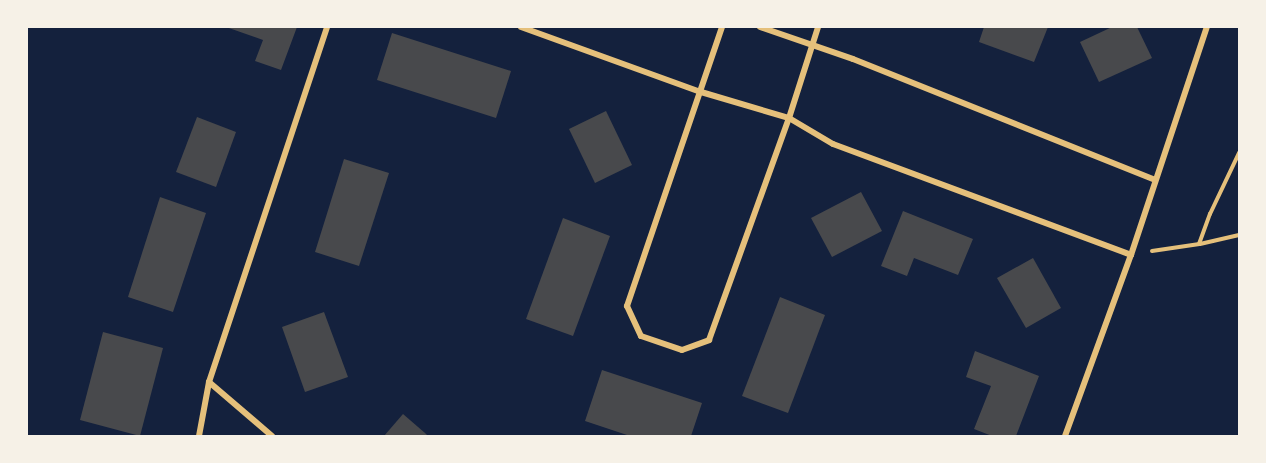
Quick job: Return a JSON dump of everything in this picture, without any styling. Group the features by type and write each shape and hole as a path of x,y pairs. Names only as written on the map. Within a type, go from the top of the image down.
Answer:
{"street":[{"path":"199,436 209,382 327,27"},
{"path":"521,27 701,92 789,118 833,144 1131,255"},
{"path":"722,27 627,306 641,336 682,350 709,340 789,118 818,27"},
{"path":"760,27 864,63 1155,180"},
{"path":"1065,436 1131,255 1207,27"},
{"path":"209,382 272,436"}],"path":[{"path":"1199,244 1210,214 1239,153"},
{"path":"1131,255 1239,235"}],"building":[{"path":"226,27 297,27 281,70 255,61 263,40"},
{"path":"984,27 1048,27 1034,62 979,42"},
{"path":"1112,27 1137,27 1152,58 1099,82 1080,42"},
{"path":"392,33 511,71 496,118 377,80"},
{"path":"606,111 632,165 595,183 569,129"},
{"path":"197,117 236,132 216,187 176,172"},
{"path":"344,159 389,173 359,266 315,252"},
{"path":"861,192 882,231 832,257 811,218"},
{"path":"160,197 206,213 173,312 128,297"},
{"path":"903,211 973,239 958,275 914,258 907,276 881,266"},
{"path":"563,218 610,236 573,336 526,319"},
{"path":"1033,258 1061,308 1026,328 997,278"},
{"path":"780,297 825,315 788,413 742,396"},
{"path":"324,312 348,377 305,392 282,327"},
{"path":"103,332 163,348 140,436 80,420"},
{"path":"975,351 1039,376 1016,436 992,436 974,429 991,386 966,377"},
{"path":"602,370 702,403 691,436 630,436 585,421"},
{"path":"403,414 425,433 428,436 384,436"}]}
